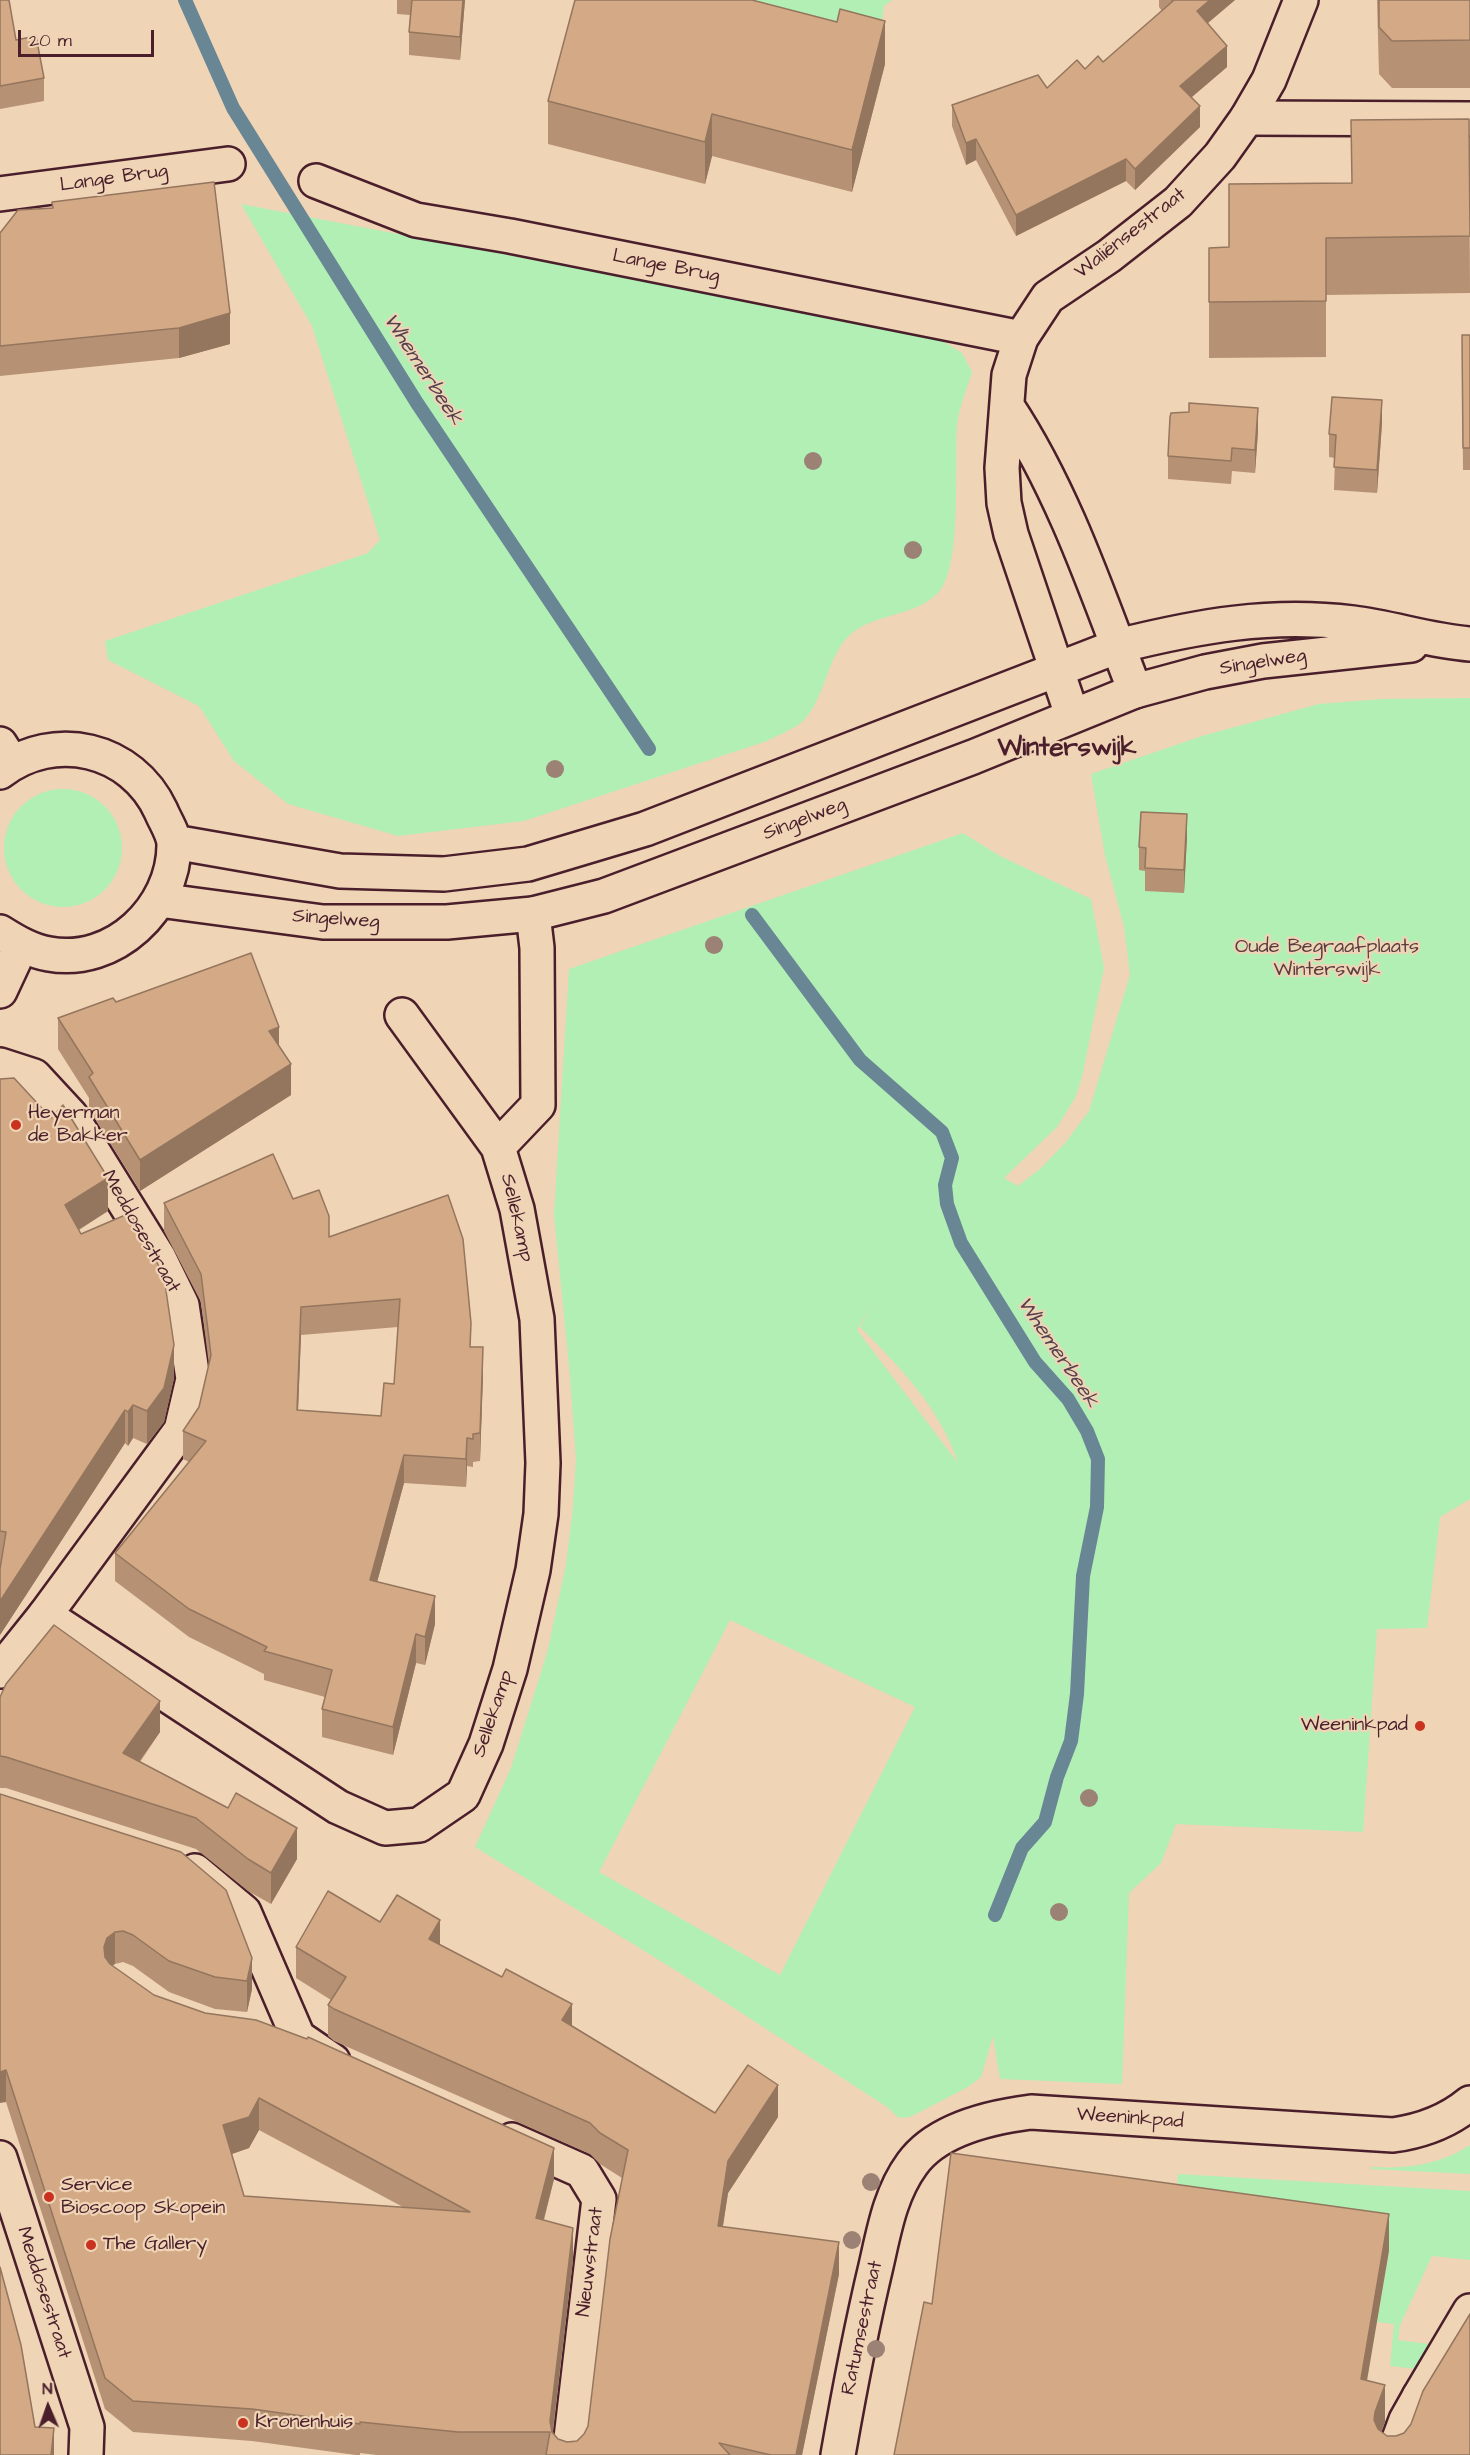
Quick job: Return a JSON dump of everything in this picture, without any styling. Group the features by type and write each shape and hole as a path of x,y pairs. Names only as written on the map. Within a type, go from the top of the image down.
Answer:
{"street":[{"name":"Waliënsestraat","path":"1072,715 1011,534 1004,503 1002,468 1009,375 1021,338 1048,297 1109,256 1178,202 1220,156 1247,118 1269,80 1301,0"},
{"path":"1247,118 1470,119"},
{"name":"Lange Brug","path":"0,194 228,164"},
{"name":"Lange Brug","path":"316,181 416,220 510,236 1021,338"},
{"path":"1007,406 1031,442 1090,573 1135,691"},
{"name":"Singelweg","path":"174,842 340,871 444,873 528,864 645,829 1118,646 1192,628 1248,621 1303,619 1356,624 1455,643"},
{"name":"Singelweg","path":"159,900 323,922 447,922 533,914 604,896 973,757 1135,691 1205,672 1263,661 1455,643"},
{"path":"0,991 11,939 51,955 82,954 111,946 137,928 159,900 171,871 174,842 154,796 137,776 115,760 90,750 63,747 4,759"},
{"name":"Sellekamp","path":"498,1147 538,1105 537,948 533,914"},
{"name":"Sellekamp","path":"45,1614 338,1807 385,1828 419,1825 463,1795 486,1744 510,1670 533,1570 542,1483 537,1319 517,1209 498,1147 402,1015"},
{"name":"Meddosestraat","path":"0,1065 34,1076 71,1116 159,1258 182,1305 193,1379 181,1430 0,1671"},
{"path":"168,1860 190,1867 244,1912 298,2037 324,2057 356,2071"},
{"path":"265,2033 298,2037"},
{"name":"Weeninkpad","path":"891,2202 913,2162 944,2137 1002,2116 1031,2112 1393,2135 1417,2132 1437,2124 1470,2103"},
{"name":"Nieuwstraat","path":"485,2128 582,2171 599,2199 569,2455"},
{"name":"Meddosestraat","path":"0,2158 13,2242 86,2441"},
{"name":"Ratumsestraat","path":"838,2455 859,2335 891,2202"},
{"path":"1393,2455 1406,2420 1470,2311"}],"green space":[{"path":"695,0 892,0 884,6 878,49"},
{"path":"241,204 936,337 962,353 972,372 957,425 956,514 951,563 945,581 937,594 927,602 855,631 845,640 833,659 816,703 803,721 767,741 524,821 398,836 288,804 234,761 199,706 108,660 105,641 368,553 380,540 312,326"},
{"name":"Oude Begraafplaats Winterswijk","path":"1470,698 1470,1499 1440,1517 1427,1628 1377,1629 1363,1832 1176,1824 1161,1863 1129,1893 1122,2084 1000,2079 993,2036 981,2077 968,2087 910,2117 899,2118 887,2107 672,1968 475,1847 511,1768 547,1653 566,1565 573,1507 576,1459 554,1215 569,969 963,833 1000,856 1091,899 1104,968 1082,1077 1075,1098 1057,1127 1004,1178 1018,1186 1041,1168 1066,1142 1089,1111 1130,975 1124,927 1105,855 1091,774 1202,736 1319,704 1382,699","holes":["871,1305 860,1327 890,1357 930,1406 941,1424 958,1463 857,1330","730,1620 915,1707 780,1975 599,1872"]},
{"path":"63,789 86,793 105,806 118,825 122,848 118,871 105,890 86,903 63,907 40,903 21,890 8,871 4,848 8,825 21,806 40,793"},
{"path":"1470,2145 1470,2174 1371,2169 1371,2167 1410,2166 1435,2161"},
{"path":"1178,2174 1470,2191 1470,2260 1432,2256 1400,2325 1398,2340 1429,2344 1416,2369 1390,2366 1394,2324 1377,2322 1389,2251 1177,2186"}],"building":[{"path":"0,0 9,0 16,40 36,36 44,78 0,86"},
{"path":"412,0 463,0 460,37 409,32"},
{"path":"575,0 752,0 837,22 840,9 885,21 852,150 712,114 705,142 548,101"},
{"path":"1172,0 1210,0 1197,11 1227,46 1180,86 1200,106 1135,169 1126,159 1016,215 976,139 966,143 952,105 1038,75 1047,88 1077,60 1085,69 1098,56 1103,62"},
{"path":"1379,0 1470,0 1470,40 1392,41 1379,27"},
{"path":"1469,119 1470,236 1326,238 1326,301 1209,302 1209,248 1229,247 1229,184 1352,183 1351,120"},
{"path":"214,182 230,313 179,328 0,346 0,233 18,210 53,208 52,202"},
{"path":"1462,335 1470,335 1470,448 1463,448"},
{"path":"1332,397 1382,400 1377,470 1334,467 1336,435 1329,434"},
{"path":"1189,403 1258,408 1255,450 1232,448 1231,461 1168,456 1171,413 1189,412"},
{"path":"1141,812 1187,814 1184,870 1145,868 1146,848 1139,847"},
{"path":"251,953 279,1027 269,1031 291,1064 140,1160 89,1077 93,1073 58,1018 113,998 116,1002"},
{"path":"14,1078 51,1118 63,1105 108,1178 65,1205 81,1234 130,1213 143,1233 164,1277 174,1345 164,1388 147,1411 133,1405 128,1412 125,1410 0,1601 0,1569 6,1532 0,1531 0,1079"},
{"path":"273,1154 293,1199 319,1190 329,1216 329,1237 448,1195 463,1239 471,1323 470,1347 483,1347 480,1433 473,1434 473,1439 467,1438 466,1459 404,1455 370,1580 435,1596 425,1637 416,1634 393,1727 322,1709 332,1670 264,1651 267,1647 189,1609 115,1553 206,1441 183,1431 199,1407 211,1355 201,1274 164,1203","holes":["400,1299 394,1384 384,1383 381,1416 297,1410 301,1307"]},
{"path":"54,1625 160,1701 123,1753 228,1808 236,1793 297,1828 271,1873 248,1859 196,1818 0,1756 0,1697 6,1684"},
{"path":"0,1794 181,1852 226,1890 252,1958 247,1981 215,1977 169,1961 133,1935 123,1931 115,1932 107,1938 104,1947 105,1957 110,1964 154,1995 205,2013 256,2020 307,2039 308,2037 554,2148 536,2218 573,2228 550,2421 552,2432 558,2439 567,2442 577,2441 588,2426 610,2239 628,2150 600,2133 590,2123 328,2005 346,1977 296,1947 328,1891 380,1922 397,1895 440,1920 429,1939 502,1977 506,1969 572,2004 562,2020 715,2113 748,2065 778,2085 728,2161 718,2226 839,2242 796,2455 771,2455 719,2443 730,2455 546,2455 550,2432 458,2432 360,2422 360,2424 252,2409 133,2401 105,2378 6,2070 0,2072","holes":["259,2098 470,2212 244,2196 223,2125 249,2117"]},
{"path":"951,2153 1389,2214 1361,2379 1385,2385 1374,2420 1378,2429 1387,2436 1404,2433 1411,2424 1423,2391 1470,2314 1470,2455 894,2455 924,2302 932,2304"},
{"path":"0,2267 21,2345 35,2427 54,2428 51,2455 0,2455"}],"waterway":[{"name":"Whemerbeek","path":"185,0 233,108 417,403 649,749"},
{"name":"Whemerbeek","path":"752,915 860,1060 942,1132 952,1158 945,1185 947,1204 961,1243 1035,1362 1068,1399 1087,1431 1098,1459 1097,1507 1083,1576 1077,1694 1071,1741 1057,1777 1045,1822 1022,1848 995,1915"}],"place":[{"name":"Heyerman de Bakker","path":"16,1125"},
{"name":"Weeninkpad","path":"1420,1726"},
{"name":"Service Bioscoop Skopein","path":"49,2197"},
{"name":"The Gallery","path":"91,2245"},
{"name":"Kronenhuis","path":"243,2423"}],"district":[{"name":"Winterswijk","path":"1067,750"}]}
